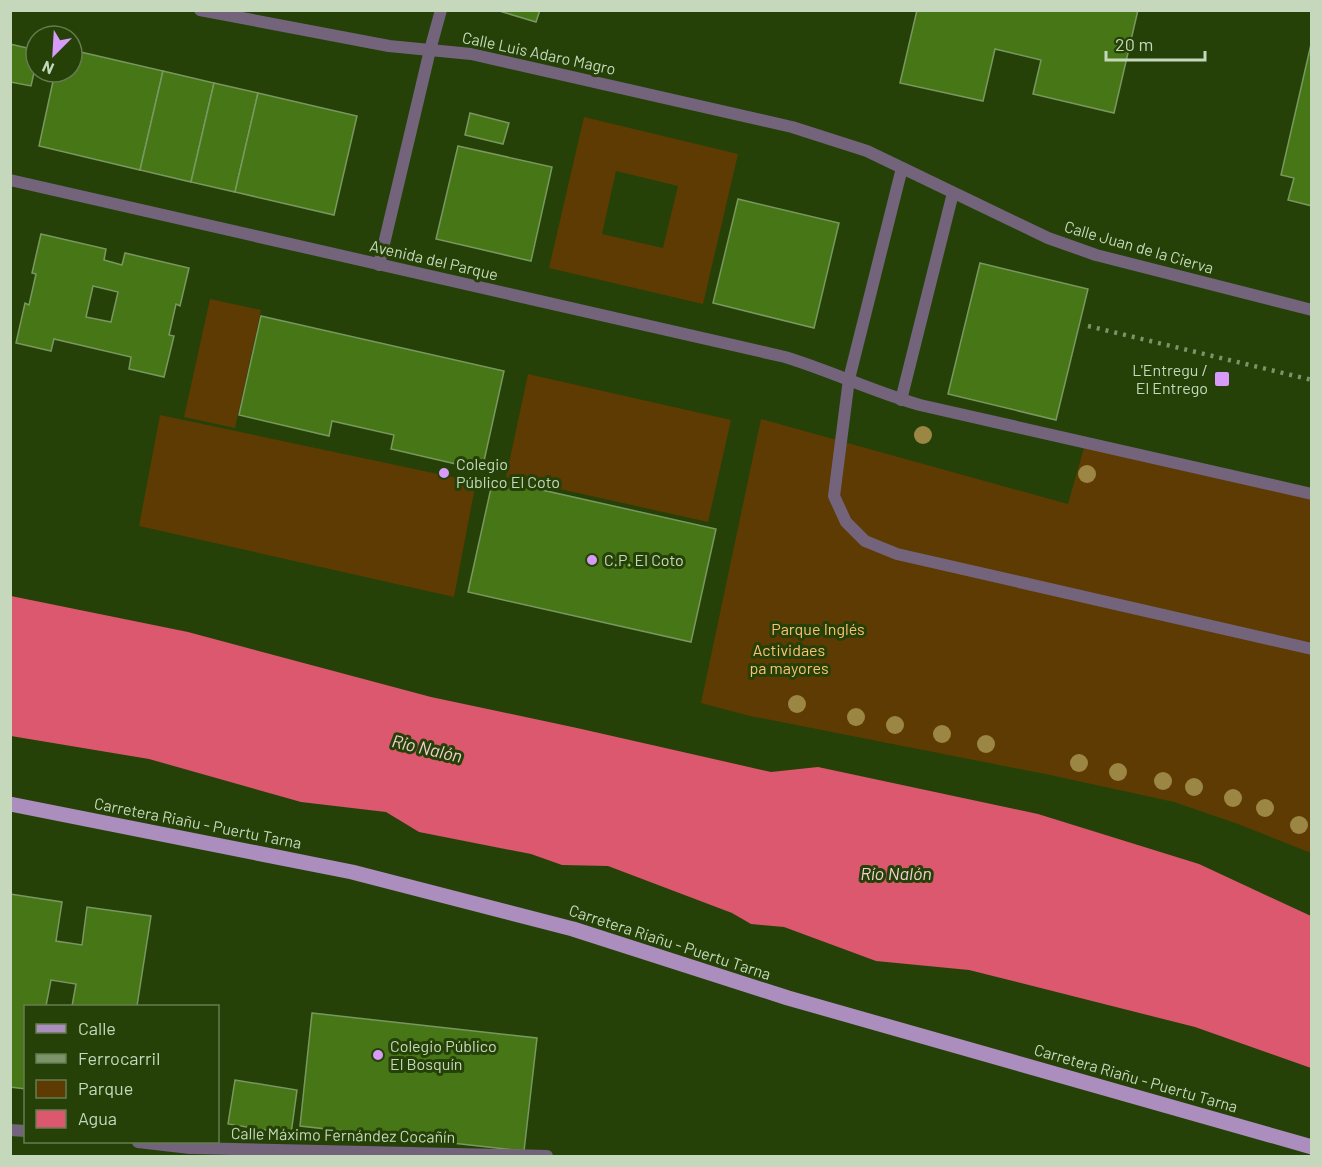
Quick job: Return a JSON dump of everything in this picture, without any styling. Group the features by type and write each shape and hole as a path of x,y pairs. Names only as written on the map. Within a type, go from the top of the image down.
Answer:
{"main road":[{"name":"Carretera Riañu - Puertu Tarna","path":"10,804 352,872 573,929 788,998 1311,1147"}],"street":[{"name":"Calle Luis Adaro Magro","path":"200,10 389,46 471,54 792,127 867,152"},
{"path":"378,265 441,10"},
{"name":"Calle Juan de la Cierva","path":"867,152 1048,238 1096,255 1311,310"},
{"path":"902,168 849,379 834,496 846,522 865,542 897,554 1311,650"},
{"name":"Avenida del Parque","path":"10,180 785,357 824,368 901,400 1311,494"},
{"path":"901,400 954,193"},
{"name":"Calle Máximo Fernández Cocañín","path":"143,1143 192,1152 547,1156"}],"green space":[{"path":"584,117 738,154 703,304 549,268","holes":["616,171 678,186 663,248 602,234"]},
{"path":"210,299 261,310 235,428 184,417"},
{"path":"528,374 731,420 708,522 506,477"},
{"path":"160,415 476,482 454,597 139,526"},
{"name":"Parque Inglés","path":"761,419 1068,504 1085,444 1311,494 1311,853 1174,802 1050,775 750,716 701,703"}],"water":[{"name":"Río Nalón","path":"11,596 188,632 431,697 771,772 818,767 1038,814 1199,864 1311,916 1311,1068 1195,1027 969,970 876,961 784,927 751,924 732,913 608,866 562,865 531,854 419,832 386,812 301,802 149,759 11,736"}],"building":[{"path":"496,10 540,10 536,22"},
{"path":"917,10 1138,10 1114,113 1033,94 1041,60 995,49 983,101 900,83"},
{"path":"1312,40 1312,206 1288,200 1294,178 1281,175"},
{"path":"10,44 24,47 24,84 31,84 31,86 10,82"},
{"path":"84,53 163,71 140,170 39,146 52,84 84,84"},
{"path":"163,71 214,83 191,182 140,170"},
{"path":"214,83 258,93 235,192 191,182"},
{"path":"258,93 357,116 334,215 235,192"},
{"path":"470,113 509,123 503,144 465,135"},
{"path":"458,146 552,167 531,261 436,239"},
{"path":"738,199 839,223 814,328 713,303"},
{"path":"41,234 106,249 104,260 122,265 125,253 189,268 180,306 176,304 169,335 174,336 164,377 129,369 131,357 54,339 51,351 16,343 25,303 29,305 36,274 32,273","holes":["93,286 118,292 111,322 86,317"]},
{"path":"980,263 1088,289 1056,420 948,394"},
{"path":"261,316 504,371 482,470 391,449 394,435 332,421 329,436 239,415"},
{"name":"C.P. El Coto","path":"493,479 716,529 691,642 468,592"},
{"path":"10,894 62,902 56,941 82,945 87,907 151,916 137,1005 72,1005 76,984 51,980 46,1005 24,1005 24,1089 10,1087"},
{"path":"312,1013 537,1038 524,1151 300,1126"},
{"path":"235,1080 297,1090 291,1134 228,1124"}],"railway":[{"path":"1088,326 1312,380"}],"place":[{"name":"L'Entregu / El Entrego","path":"1222,379"},
{"name":"Colegio Público El Coto","path":"444,473"},
{"name":"C.P. El Coto","path":"592,560"},
{"name":"Colegio Público El Bosquín","path":"378,1055"}],"park label":[{"name":"Actividaes pa mayores","path":"789,659"}]}
